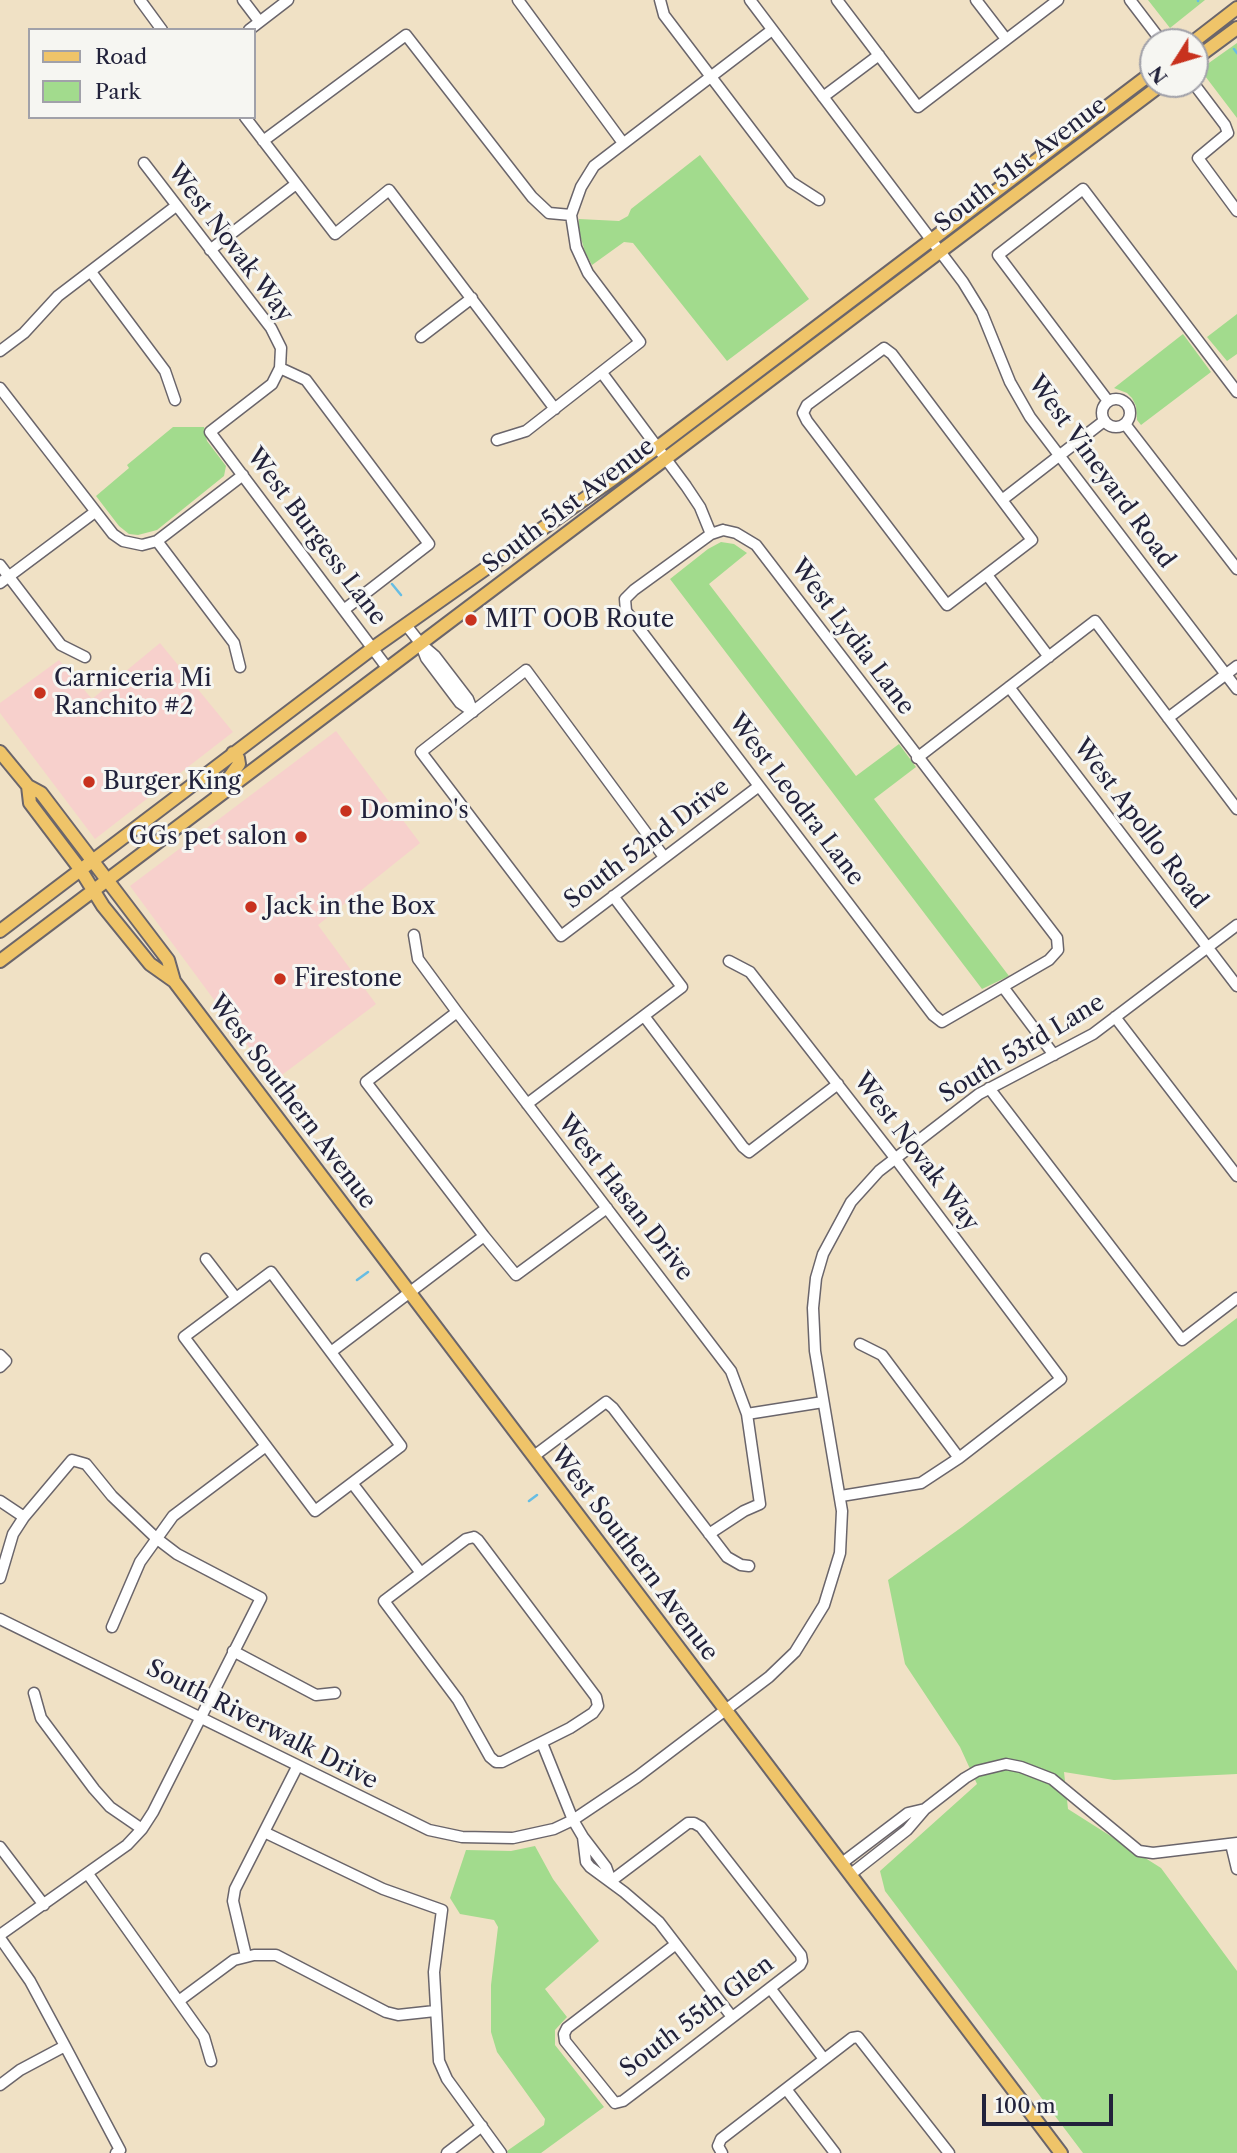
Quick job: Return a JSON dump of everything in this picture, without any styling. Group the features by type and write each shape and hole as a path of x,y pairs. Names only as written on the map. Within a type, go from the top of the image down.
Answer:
{"main road":[{"path":"1209,30 1237,8"},
{"path":"1209,49 1237,28"},
{"name":"South 51st Avenue","path":"0,931 373,648 658,447 1139,83"},
{"name":"South 51st Avenue","path":"0,961 1144,98"},
{"name":"West Southern Avenue","path":"0,751 28,786 41,793 168,960 174,981"},
{"path":"212,802 239,764 238,758 233,754"},
{"name":"West Southern Avenue","path":"28,786 30,803 103,906 150,964 174,981 1061,2153"}],"street":[{"path":"140,0 161,28"},
{"path":"243,0 260,21"},
{"path":"251,28 288,0"},
{"path":"518,0 623,143"},
{"path":"660,0 664,15 791,182 819,200"},
{"name":"West Vineyard Road","path":"750,0 942,251 982,313 1020,402 1237,689"},
{"path":"837,0 918,107 1058,0"},
{"path":"976,0 1006,40"},
{"path":"1130,0 1151,28"},
{"path":"497,440 526,431 640,342 588,273 576,247 571,215 581,187 594,166 772,30"},
{"path":"263,141 406,35 532,197 550,213 571,215"},
{"path":"823,97 879,55"},
{"path":"1205,98 1228,133 1198,158 1237,211"},
{"path":"246,119 335,234 389,190 555,409"},
{"name":"West Novak Way","path":"144,163 271,328 281,348 280,368"},
{"path":"211,250 296,184"},
{"path":"1108,401 998,255 1083,189 1237,392"},
{"path":"0,351 24,333 58,296 176,206"},
{"path":"91,272 165,370 175,400"},
{"path":"421,337 472,298"},
{"path":"884,348 892,354 1002,500 1032,540 947,605 803,413 807,405 884,348"},
{"path":"280,368 306,380 429,544 345,609"},
{"name":"West Burgess Lane","path":"280,368 272,384 210,432 388,669"},
{"path":"602,373 700,507 711,534"},
{"path":"0,388 95,512 119,539 142,545 158,541 243,475"},
{"path":"1117,398 1129,406 1130,416 1125,424 1116,427 1104,421 1102,408 1108,401 1117,398"},
{"path":"1002,500 1104,421"},
{"path":"1125,424 1237,569"},
{"path":"4,580 95,512"},
{"name":"West Lydia Lane","path":"711,534 723,530 736,533 756,545 916,758 1057,938 1058,950 1049,960 1003,987"},
{"name":"West Leodra Lane","path":"711,534 625,599 626,611 933,1015 942,1022 1003,987"},
{"path":"158,541 234,643 240,667"},
{"path":"0,565 4,580 61,645 85,657"},
{"path":"987,575 1049,657"},
{"path":"916,758 1096,621 1237,808"},
{"name":"West Burgess Lane","path":"406,625 435,656 468,699 473,712"},
{"path":"1168,718 1237,666"},
{"path":"473,712 526,670 664,857"},
{"name":"West Apollo Road","path":"1009,687 1237,986"},
{"name":"South 52nd Drive","path":"473,712 421,752 561,936 759,786"},
{"path":"527,1104 682,987 613,896"},
{"name":"South 53rd Lane","path":"841,1496 813,1334 814,1292 819,1266 830,1238 851,1202 870,1179 895,1158 989,1088 1081,1041 1237,925"},
{"name":"West Hasan Drive","path":"414,935 418,959 731,1371 747,1414 761,1504 744,1511 709,1534"},
{"name":"West Novak Way","path":"729,961 750,971 1061,1379 959,1458"},
{"path":"1003,987 1054,1055"},
{"path":"457,1012 366,1082 516,1275 607,1208"},
{"path":"644,1016 749,1152 838,1084"},
{"path":"1115,1017 1237,1177"},
{"path":"989,1088 1182,1340 1237,1298"},
{"path":"331,1352 484,1236"},
{"path":"206,1259 236,1298"},
{"path":"271,1272 401,1446 315,1511 184,1337 236,1298 271,1272"},
{"path":"841,1496 921,1483 959,1458 882,1355 860,1345"},
{"path":"534,1456 606,1402 727,1557 741,1565 749,1566"},
{"path":"747,1414 823,1402"},
{"path":"112,1627 140,1562 173,1516 266,1446"},
{"path":"0,1578 13,1534 72,1460 86,1464 111,1496 177,1555 261,1598 142,1829 127,1845 0,1936 30,1981 118,2151"},
{"path":"352,1483 421,1573"},
{"name":"South Riverwalk Drive","path":"0,1619 429,1830 462,1837 513,1838 554,1829 573,1820 627,1785 786,1661 818,1618 830,1592 840,1553 841,1496"},
{"path":"0,1501 24,1517"},
{"path":"466,1539 478,1540 596,1697 598,1706 593,1713 570,1728 502,1762 496,1762 490,1757 458,1700 384,1601 421,1573 466,1539"},
{"path":"233,1651 316,1695 335,1693"},
{"path":"34,1693 41,1718 94,1789 110,1807 142,1829"},
{"path":"542,1742 573,1820 611,1881"},
{"path":"851,1874 914,1824 925,1809 976,1771 1006,1764 1052,1779 1139,1851 1153,1853 1234,1844 1237,1869"},
{"path":"246,1956 233,1901 235,1889 297,1767"},
{"path":"842,1863 908,1813 925,1809"},
{"name":"South 55th Glen","path":"611,1881 688,1823 694,1823 710,1838 801,1955 802,1961 623,2101 615,2103 565,2041 564,2034 567,2028 676,1944"},
{"path":"886,1830 894,1841"},
{"path":"264,1832 383,1889 442,1910 434,1972 441,2068 501,2153"},
{"path":"583,1837 586,1863 659,1922 732,2017"},
{"path":"0,1847 44,1905"},
{"path":"590,1867 600,1860"},
{"path":"88,1874 180,2000 204,2037 211,2061"},
{"path":"180,2000 234,1960 246,1956 276,1955 386,2012 398,2015 435,2011"},
{"path":"769,1988 824,2059"},
{"path":"720,2150 721,2140 824,2059 852,2038 858,2037 949,2153"},
{"path":"0,2085 20,2070 65,2046"},
{"path":"786,2089 835,2153"},
{"path":"447,2153 482,2126"}],"shaded area":[{"path":"160,643 233,732 95,839 0,713 0,703 59,660 92,699"},
{"path":"336,731 420,843 318,925 376,1004 274,1081 130,886"}],"green space":[{"path":"1148,0 1205,0 1170,28"},
{"path":"1237,43 1237,118 1209,81 1209,63"},
{"path":"700,155 809,299 727,361 633,243 624,242 592,265 578,228 579,219 619,221 628,216 631,209"},
{"path":"1237,314 1237,354 1227,361 1207,337"},
{"path":"1183,334 1211,372 1141,425 1137,420 1136,406 1132,398 1114,388"},
{"path":"173,427 204,427 207,441 226,466 224,476 157,530 138,535 129,534 119,526 96,496 129,468 127,465"},
{"path":"721,542 734,544 747,553 709,584 856,776 899,744 916,767 874,799 1009,976 982,989 670,579"},
{"path":"1237,1318 1237,1774 1114,1780 1064,1772 1068,1809 1161,1868 1237,1971 1237,2153 1083,2153 885,1891 880,1871 977,1784 960,1747 905,1664 888,1580"},
{"path":"535,1846 553,1879 599,1941 545,1989 567,2017 555,2030 555,2045 604,2107 541,2153 508,2153 507,2151 544,2125 545,2119 497,2052 491,2032 491,1985 498,1927 494,1920 460,1914 450,1898 466,1850 511,1851"}],"waterway":[{"path":"1234,49 1237,53"},
{"path":"392,584 401,595"},
{"path":"357,1280 368,1272"},
{"path":"529,1501 537,1495"}],"place":[{"name":"MIT OOB Route","path":"471,620"},
{"name":"Carniceria Mi Ranchito #2","path":"40,693"},
{"name":"Burger King","path":"89,782"},
{"name":"Domino's","path":"346,811"},
{"name":"GGs pet salon","path":"301,837"},
{"name":"Jack in the Box","path":"251,907"},
{"name":"Firestone","path":"280,979"}]}
